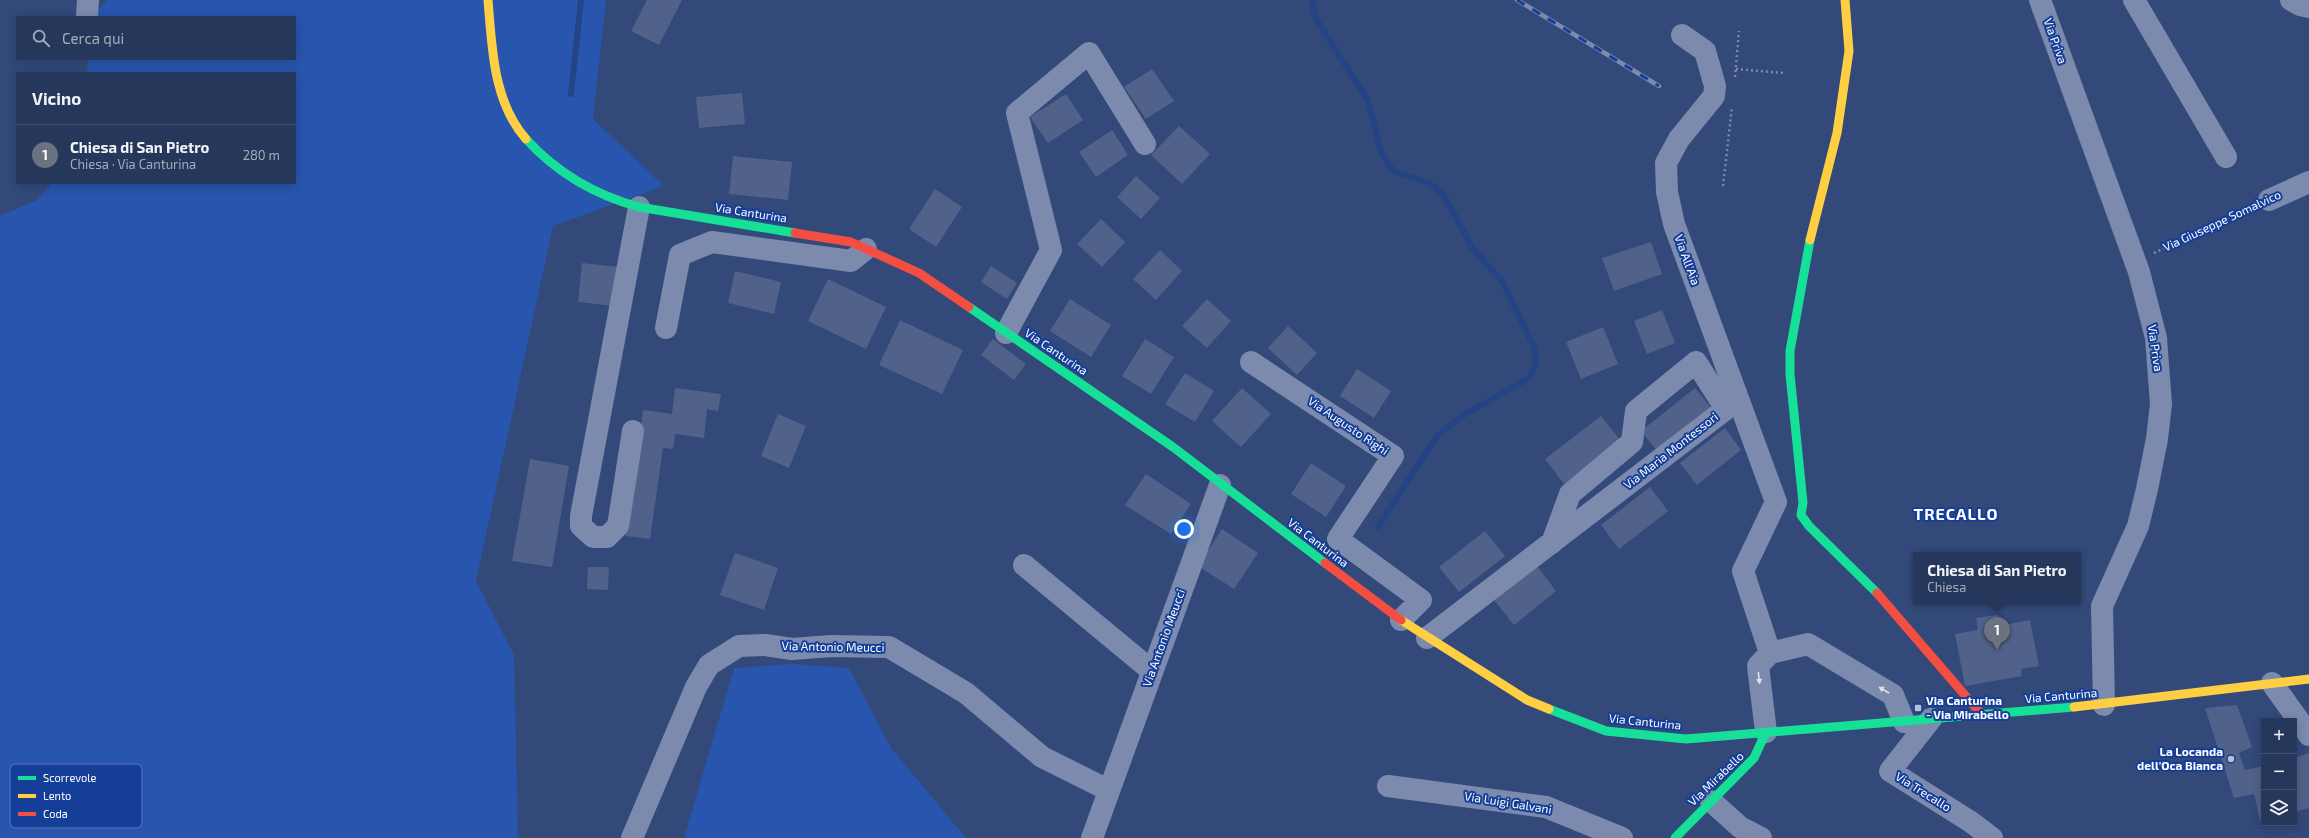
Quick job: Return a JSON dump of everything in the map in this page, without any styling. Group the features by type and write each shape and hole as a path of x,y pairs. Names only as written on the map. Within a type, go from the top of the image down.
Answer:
{"main road":[{"name":"Via Canturina","path":"488,0 494,58 506,109 530,146 568,176 606,197 639,207 851,242 919,273 1173,446 1220,485 1427,638 1527,700 1606,731 1686,738 1904,722 2104,705 2309,679"},
{"path":"1845,0 1849,51 1837,133 1812,232 1790,351 1790,374 1803,503 1801,515 1809,526 1876,591 1982,715"},
{"name":"Via Mirabello","path":"1675,838 1754,758 1766,732"}],"street":[{"path":"86,16 88,0"},
{"name":"Via Priva","path":"2040,0 2135,261 2156,338 2161,404 2157,440 2138,526 2102,606 2104,705"},
{"path":"2134,0 2226,156"},
{"path":"2291,0 2300,5 2309,7"},
{"name":"Via All'Aia","path":"1682,35 1705,51 1715,86 1714,96 1679,139 1666,163 1667,192 1674,224 1776,502 1743,571 1770,653"},
{"path":"1006,333 1051,250 1017,113 1089,53 1145,144"},
{"name":"Via Giuseppe Somalvico","path":"2270,200 2309,182"},
{"path":"633,431 618,526 607,537 593,537 581,526 581,516 639,207"},
{"path":"666,328 680,255 712,242 852,261 866,249"},
{"name":"Via Augusto Righi","path":"1251,362 1393,456 1338,539 1421,600 1401,620"},
{"name":"Via Maria Montessori","path":"1427,638 1552,543 1726,409 1696,362 1636,411 1632,442 1570,494 1552,543"},
{"name":"Via Antonio Meucci","path":"1092,838 1108,790 1220,485"},
{"path":"1024,565 1152,671"},
{"path":"1766,732 1758,666 1770,653 1808,644 1893,695 1904,722"},
{"name":"Via Antonio Meucci","path":"632,838 696,687 709,665 739,646 765,645 792,649 831,646 889,647 966,693 1042,757 1108,790"},
{"path":"2272,683 2309,735"},
{"name":"Via Trecallo","path":"1931,719 1890,771 1972,822 1992,838"},
{"name":"Via Luigi Galvani","path":"1388,786 1546,807 1622,838"},
{"path":"1711,801 1740,826 1761,838"}],"path":[{"path":"1736,69 1783,73"},
{"name":"Via Giuseppe Somalvico","path":"2135,261 2270,200"}],"shaded area":[{"path":"108,0 606,0 593,119 664,186 553,226 476,581 514,655 518,838 0,838 0,216 37,200 51,184 296,184 296,72 86,72 89,60 296,60 296,16 95,16 95,13"},
{"path":"792,664 849,668 891,748 966,838 684,838 734,668"}],"building":[{"path":"647,0 682,0 659,45 631,31"},
{"path":"1152,69 1174,101 1146,119 1124,87"},
{"path":"742,93 745,124 699,128 696,97"},
{"path":"1066,94 1083,120 1048,143 1030,117"},
{"path":"1179,126 1210,154 1182,184 1151,155"},
{"path":"1112,130 1128,155 1096,177 1079,152"},
{"path":"733,156 792,162 788,200 729,194"},
{"path":"1136,176 1160,198 1141,219 1117,197"},
{"path":"935,189 962,207 936,247 909,229"},
{"path":"1101,219 1125,242 1102,267 1077,244"},
{"path":"1651,242 1662,274 1614,291 1602,258"},
{"path":"1160,250 1182,271 1156,300 1133,279"},
{"path":"582,263 619,267 614,306 578,302"},
{"path":"991,266 1017,283 1007,299 981,282"},
{"path":"735,271 781,282 774,314 728,303"},
{"path":"828,279 886,307 866,349 808,321"},
{"path":"1070,299 1111,325 1091,357 1050,331"},
{"path":"1207,299 1231,321 1207,348 1182,326"},
{"path":"1662,310 1675,343 1647,354 1634,321"},
{"path":"900,320 963,350 942,394 879,365"},
{"path":"1288,326 1317,353 1297,375 1268,348"},
{"path":"1603,327 1618,364 1581,379 1566,342"},
{"path":"993,339 1026,364 1014,380 981,355"},
{"path":"1145,339 1174,357 1151,394 1122,376"},
{"path":"1357,369 1391,391 1374,418 1340,396"},
{"path":"1185,373 1214,391 1195,422 1165,404"},
{"path":"675,388 721,394 718,411 707,409 704,438 675,434 673,449 663,448 650,539 626,536 643,410 672,414"},
{"path":"1242,388 1271,414 1241,447 1212,421"},
{"path":"1695,388 1712,409 1658,452 1641,431"},
{"path":"778,414 806,426 789,468 761,456"},
{"path":"1601,416 1624,445 1568,489 1545,459"},
{"path":"1725,428 1741,450 1697,485 1680,463"},
{"path":"530,459 569,466 552,567 512,561"},
{"path":"1311,463 1346,486 1326,517 1291,494"},
{"path":"1146,474 1191,504 1171,534 1125,505"},
{"path":"1650,487 1668,511 1619,549 1601,525"},
{"path":"1222,529 1258,553 1234,589 1198,566"},
{"path":"1485,531 1505,556 1459,592 1439,567"},
{"path":"735,553 778,568 764,610 720,595"},
{"path":"1537,566 1556,591 1514,625 1494,600"},
{"path":"588,567 609,567 608,590 587,589"},
{"path":"1998,615 2000,626 2030,620 2039,666 2021,669 2022,676 1965,686 1955,634 1978,630 1976,618"},
{"name":"La Locanda dell'Oca Bianca","path":"2237,705 2252,747 2239,753 2245,770 2261,767 2261,821 2254,794 2234,798 2205,708"},
{"path":"2309,753 2309,808 2297,811 2297,790 2297,757"}],"waterway":[{"path":"571,94 581,0"},
{"path":"1311,0 1317,21 1368,100 1381,152 1393,171 1430,184 1443,194 1473,249 1502,281 1535,349 1536,364 1529,378 1464,415 1437,436 1378,527"}],"railway":[{"path":"1517,0 1659,86"}],"traffic: fast":[{"path":"526,139 564,172 592,189 623,202 639,207 795,233"},
{"path":"1810,240 1790,351 1790,374 1803,503 1801,515 1809,526 1877,593"},
{"path":"969,307 1173,447 1325,563"},
{"path":"1549,709 1606,731 1686,739 2074,707"},
{"path":"1675,838 1754,758 1766,732"}],"traffic: slow":[{"path":"488,0 496,73 507,108 515,124 526,139"},
{"path":"1810,240 1837,133 1849,51 1845,0"},
{"path":"1401,620 1527,700 1549,709"},
{"path":"2074,707 2309,679"}],"traffic: jam":[{"path":"795,233 851,242 919,273 969,307"},
{"path":"1325,563 1401,620"},
{"path":"1877,593 1982,715"}],"place":[{"name":"Chiesa di San Pietro","path":"1997,650"},
{"name":"Via Canturina - Via Mirabello","path":"1918,708"},
{"name":"La Locanda dell'Oca Bianca","path":"2231,759"}],"district":[{"name":"TRECALLO","path":"1956,514"}]}
